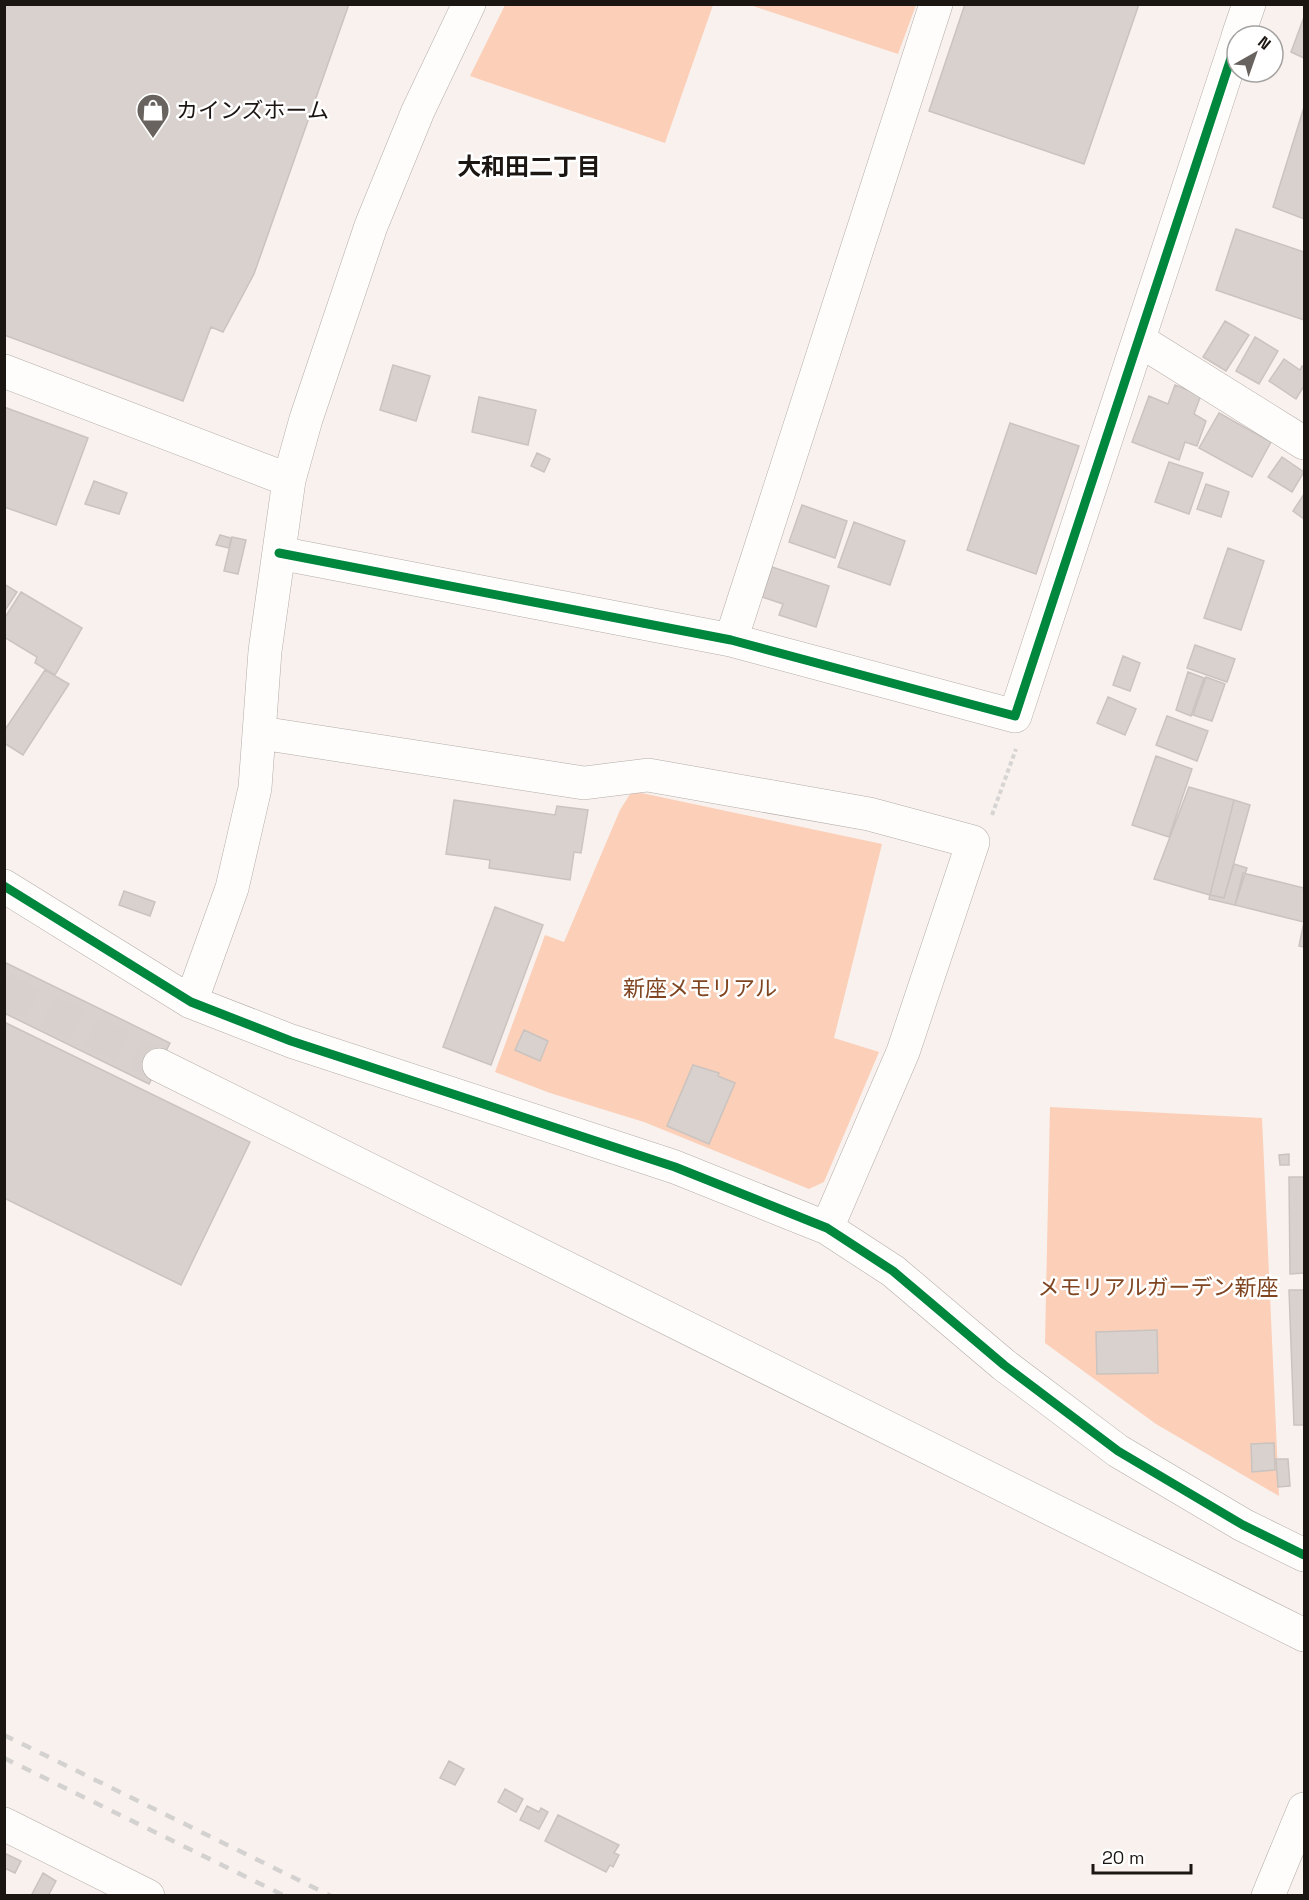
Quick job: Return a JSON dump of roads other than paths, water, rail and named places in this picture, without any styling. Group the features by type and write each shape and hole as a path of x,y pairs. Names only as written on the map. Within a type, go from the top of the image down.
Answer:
{"street":[{"path":"191,1002 232,888 255,788 266,651 279,552 290,480 306,419 371,226 418,111 469,4"},
{"path":"730,640 936,4"},
{"path":"1242,24 1249,4"},
{"path":"279,552 730,640 1015,716 1225,77"},
{"path":"1139,340 1305,443"},
{"path":"4,371 290,480"},
{"path":"261,733 584,783 648,775 869,814 973,842 903,1052 827,1228"},
{"path":"4,886 191,1002 291,1041 675,1167 827,1228 893,1271 1004,1365 1118,1451 1226,1515 1305,1556"},
{"path":"159,1065 1305,1635"},
{"path":"1268,1896 1305,1809"},
{"path":"4,1824 148,1896"}],"tunnel":[{"path":"4,989 159,1065"}],"railway":[{"path":"4,1735 331,1896"},
{"path":"4,1758 285,1896"}],"place":[{"name":"カインズホーム","path":"153,139"}],"district":[{"name":"大和田二丁目","path":"529,166"}],"park label":[{"name":"新座メモリアル","path":"700,988"},
{"name":"メモリアルガーデン新座","path":"1158,1287"}]}
